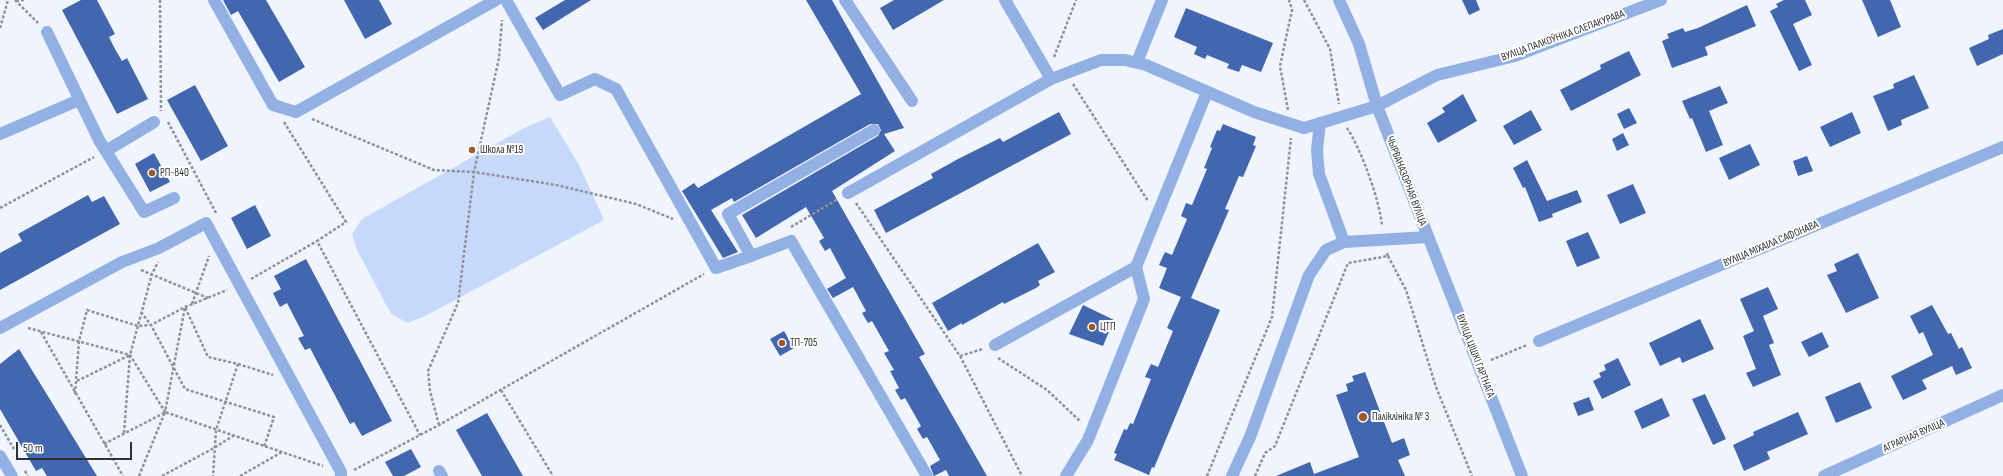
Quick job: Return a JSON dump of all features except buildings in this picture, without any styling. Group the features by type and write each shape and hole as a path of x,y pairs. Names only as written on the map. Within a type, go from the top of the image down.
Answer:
{"street":[{"path":"214,0 273,105 296,112 496,0"},
{"path":"506,0 560,95 595,79 616,89 716,268 791,242 927,476"},
{"path":"845,0 912,101"},
{"path":"1005,0 1049,76"},
{"path":"1137,62 1162,0"},
{"name":"ЧЫРВАНАЗОРНАЯ ВУЛІЦА","path":"1232,476 1250,437 1309,275 1326,250 1344,242 1428,237 1377,106 1359,44 1339,0"},
{"name":"ВУЛІЦА ПАЛКОЎНІКА СЛЕПАКУРАВА","path":"848,192 1049,76 1066,74 1101,60 1125,60 1137,62 1290,125 1304,128 1377,106 1437,75 1515,56 1661,0"},
{"path":"47,32 79,100 106,151 144,212 174,198"},
{"path":"1066,476 1088,440 1144,299 1136,267 1207,92"},
{"path":"0,134 79,100"},
{"path":"106,151 159,119"},
{"path":"1320,123 1317,150 1319,174 1344,242"},
{"path":"751,256 728,214 874,130"},
{"name":"ВУЛІЦА МІХАІЛА САФОНАВА","path":"1539,341 2003,147"},
{"path":"4,325 122,262 167,244 206,223 246,282 289,374 341,474"},
{"name":"ВУЛІЦА ЦІШКІ ГАРТНАГА","path":"1428,237 1522,476"},
{"path":"996,351 1136,267"},
{"name":"АГРАРНАЯ ВУЛІЦА","path":"1824,476 2003,395"},
{"path":"0,456 12,476"}],"path":[{"path":"0,28 8,0"},
{"path":"15,0 24,0"},
{"path":"15,0 47,32"},
{"path":"160,0 160,109 162,113"},
{"path":"1049,76 1076,0"},
{"path":"1207,476 1272,317 1291,140 1290,125 1280,66 1292,10 1289,0"},
{"path":"439,425 430,391 428,371 458,303 474,172 499,58 502,14"},
{"path":"1066,74 1157,215"},
{"path":"75,394 79,341 87,310 138,326 151,325 185,307 246,282 317,241 346,222 273,105"},
{"path":"296,112 434,170 474,172 556,185 636,204 695,228"},
{"path":"159,119 217,215"},
{"path":"0,208 106,151"},
{"path":"791,242 786,230 848,192 960,356 1022,476"},
{"path":"317,241 420,436"},
{"path":"124,433 130,355 152,274 167,244"},
{"path":"192,305 195,292 210,252"},
{"path":"1388,256 1406,290 1436,387 1472,476"},
{"path":"122,262 209,298"},
{"path":"4,325 79,341 130,355 165,412 341,474 357,469 420,436 716,268"},
{"path":"246,282 247,272"},
{"path":"246,282 255,286"},
{"path":"185,307 208,357 238,364 270,375 289,374"},
{"path":"139,476 165,412 185,307"},
{"path":"141,312 151,325 185,389 274,417 264,446"},
{"path":"41,332 123,476"},
{"path":"1478,365 1539,341"},
{"path":"960,356 996,351 1047,390 1091,432"},
{"path":"77,382 130,355"},
{"path":"213,476 216,430 238,364"},
{"path":"501,390 553,476"},
{"path":"104,444 165,412"},
{"path":"0,425 14,449"},
{"path":"162,476 233,436"},
{"path":"240,476 282,452"},
{"path":"353,462 357,469"}],"shaded area":[{"path":"550,117 579,165 604,220 427,315 408,323 391,314 357,250 352,234 362,219 524,128"}],"place":[{"name":"Школа №19","path":"472,150"},
{"name":"РП-840","path":"152,173"},
{"name":"ЦТП","path":"1092,327"},
{"name":"ТП-705","path":"782,343"},
{"name":"Паліклініка № 3","path":"1363,417"}]}
